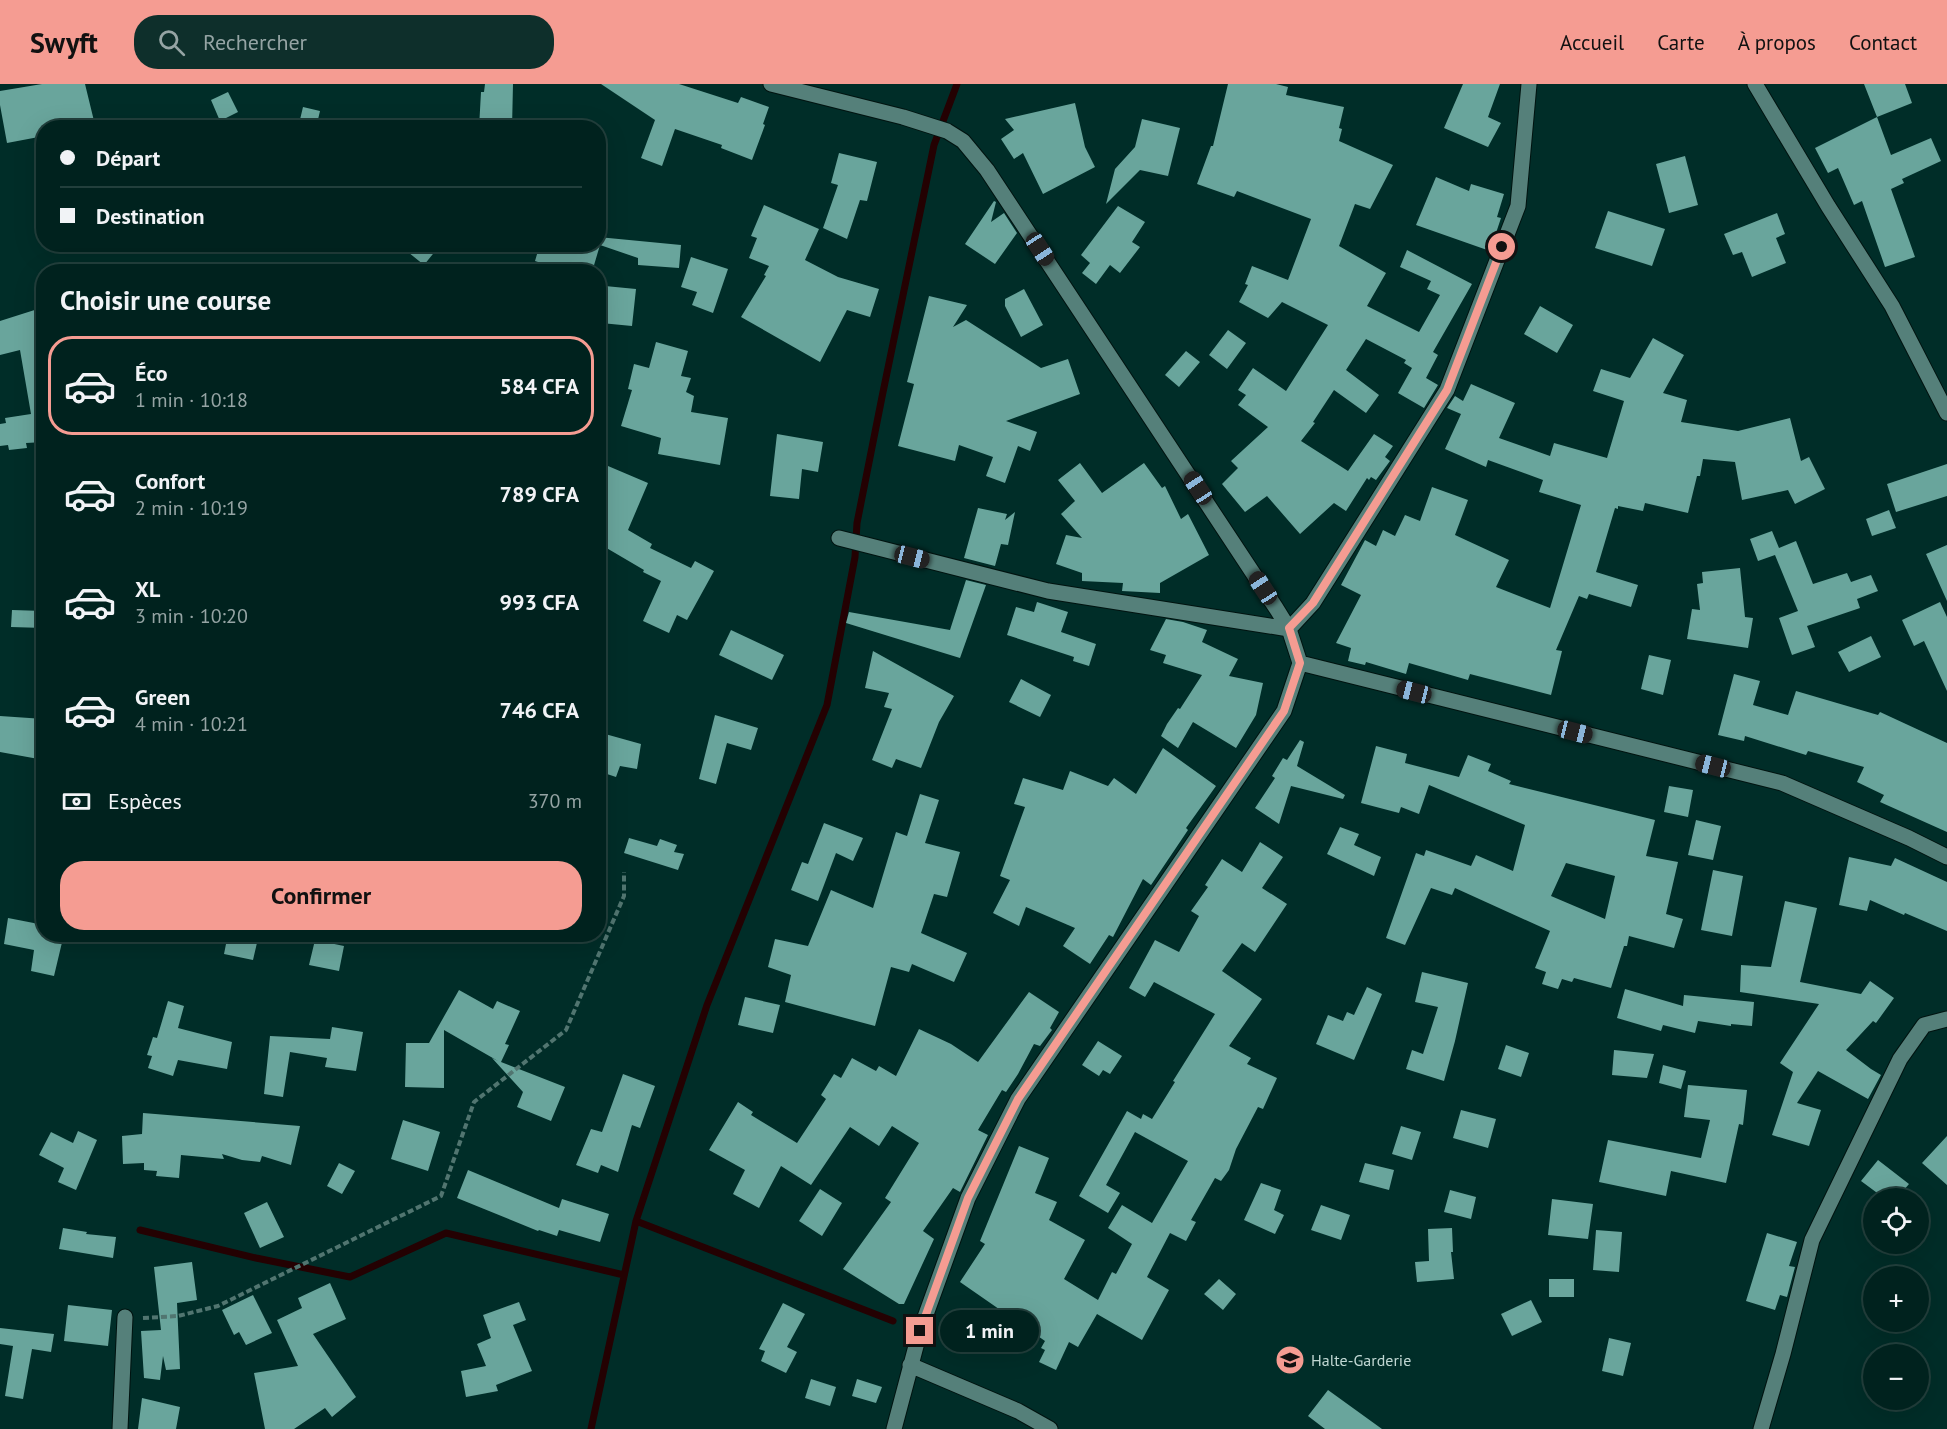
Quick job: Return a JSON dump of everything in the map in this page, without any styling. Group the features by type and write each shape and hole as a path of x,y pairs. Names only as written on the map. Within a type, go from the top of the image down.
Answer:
{"street":[{"path":"771,84 917,121 947,131 963,141 987,170 1289,628 1300,663 1284,711 1018,1099 968,1198 910,1365 894,1429"},
{"path":"1289,628 1313,603 1447,390 1518,206 1528,84"},
{"path":"1755,84 1828,206 1892,306 1947,414"},
{"path":"842,539 1048,591 1289,628"},
{"path":"1300,663 1782,783 1947,857"},
{"path":"1761,1429 1812,1240 1900,1059 1924,1025 1947,1019"},
{"path":"120,1429 125,1317"},
{"path":"910,1365 1018,1411 1050,1429"}],"path":[{"path":"606,938 624,896 624,872"},
{"path":"125,1317 178,1316 218,1306 441,1196 474,1102 566,1030 604,942"}],"building":[{"path":"42,84 85,84 94,120 36,120 36,138 7,143 0,105 0,91"},
{"path":"485,84 513,84 512,120 479,120 481,92 484,92"},
{"path":"601,84 679,84 738,103 741,97 769,107 752,160 721,148 722,145 675,129 662,166 641,158 655,120"},
{"path":"1228,84 1276,84 1288,87 1286,95 1344,107 1339,128 1342,129 1339,141 1393,165 1370,209 1355,204 1339,246 1386,273 1367,306 1419,332 1440,295 1427,289 1431,281 1400,267 1407,250 1472,284 1433,352 1438,355 1426,378 1438,385 1424,408 1398,393 1412,368 1404,363 1406,360 1366,339 1346,370 1379,395 1366,413 1334,390 1313,422 1315,423 1301,441 1348,471 1374,434 1393,446 1385,457 1390,461 1376,480 1371,477 1369,480 1367,478 1346,511 1334,503 1300,534 1267,496 1245,512 1222,484 1238,468 1231,461 1268,427 1238,405 1246,395 1238,390 1253,368 1286,391 1328,325 1282,302 1268,318 1239,302 1248,285 1245,284 1252,266 1288,280 1311,219 1237,191 1234,197 1197,184 1211,146 1213,146"},
{"path":"1463,84 1500,84 1488,117 1501,123 1488,147 1444,128"},
{"path":"1864,84 1905,84 1912,103 1877,117"},
{"path":"228,92 238,112 220,120 211,100"},
{"path":"1075,103 1085,147 1095,167 1043,194 1023,153 1014,159 1001,139 1014,130 1005,119"},
{"path":"303,107 320,111 318,120 300,120"},
{"path":"1877,117 1891,155 1931,138 1941,161 1902,179 1904,183 1891,189 1915,257 1885,267 1862,201 1854,205 1838,168 1828,173 1815,148"},
{"path":"1142,119 1180,128 1168,176 1140,170 1106,204 1115,169 1135,147"},
{"path":"839,153 877,162 867,201 860,200 847,239 823,228 838,185 831,183"},
{"path":"1685,156 1698,205 1669,213 1656,164"},
{"path":"1436,177 1469,191 1471,184 1504,194 1497,217 1501,218 1490,251 1416,225"},
{"path":"994,201 996,202 991,222 1004,213 1017,233 995,264 965,244"},
{"path":"764,205 819,229 805,260 838,277 879,289 870,317 847,310 820,362 741,317 766,276 764,275 769,266 749,258 757,238 751,236"},
{"path":"1118,206 1145,222 1132,242 1140,247 1120,273 1110,265 1096,284 1082,273 1090,263 1081,255"},
{"path":"1608,211 1665,229 1652,266 1595,248"},
{"path":"1777,213 1785,234 1776,238 1786,263 1752,277 1742,252 1733,255 1724,234"},
{"path":"606,238 681,245 679,268 638,265 638,258 606,247"},
{"path":"408,252 435,252 423,264"},
{"path":"538,252 598,252 594,264 544,264 535,261"},
{"path":"691,257 728,269 713,313 692,305 697,292 681,287"},
{"path":"606,286 636,289 632,326 606,323"},
{"path":"1024,289 1043,325 1021,337 1005,306 1005,299"},
{"path":"929,296 967,305 953,327 966,320 1041,368 1068,359 1080,394 1006,421 1037,432 1030,451 1018,446 1005,483 986,476 993,457 959,445 955,461 898,446 914,384 907,382"},
{"path":"1540,306 1573,325 1557,353 1524,334"},
{"path":"36,310 36,442 26,443 27,448 9,450 8,445 0,446 0,424 6,423 5,418 31,414 20,350 0,355 0,321"},
{"path":"1228,330 1246,343 1227,369 1209,355"},
{"path":"1653,338 1684,355 1663,393 1687,400 1681,422 1738,431 1790,418 1801,461 1809,457 1825,489 1795,504 1788,490 1742,500 1735,462 1703,459 1688,513 1645,503 1643,511 1618,506 1618,509 1615,508 1596,572 1638,585 1631,607 1589,594 1587,599 1579,596 1556,650 1562,651 1551,695 1470,674 1468,680 1409,663 1406,674 1366,662 1365,665 1348,661 1351,648 1336,643 1361,595 1341,585 1365,540 1376,546 1383,530 1395,536 1405,515 1420,521 1432,487 1468,500 1455,535 1509,560 1496,587 1550,608 1581,505 1539,492 1543,480 1488,460 1486,467 1445,449 1461,414 1447,408 1455,396 1463,401 1471,384 1515,403 1499,438 1550,456 1554,443 1607,458 1624,401 1593,391 1601,369 1630,378"},
{"path":"656,342 688,351 681,376 691,378 686,392 694,396 691,412 728,418 720,465 658,454 661,438 621,426 632,390 628,389 634,364 649,368"},
{"path":"1186,351 1200,362 1179,387 1165,375"},
{"path":"777,434 823,442 818,472 802,469 799,499 770,496"},
{"path":"1080,463 1102,493 1144,463 1162,488 1165,486 1181,519 1188,514 1209,555 1160,583 1160,593 1122,591 1123,583 1082,581 1082,573 1056,564 1066,535 1082,538 1061,514 1075,501 1058,480"},
{"path":"1947,464 1947,496 1896,512 1887,484"},
{"path":"608,466 648,483 628,530 652,544 650,548 691,568 695,561 714,571 687,620 677,615 669,633 643,621 661,581 606,548 606,471"},
{"path":"978,508 1007,514 1005,520 1015,512 1008,545 1001,544 995,566 964,558"},
{"path":"1889,510 1896,528 1872,536 1866,519"},
{"path":"1772,531 1779,548 1796,541 1813,584 1847,573 1851,582 1871,575 1878,591 1857,599 1860,608 1807,626 1815,647 1792,655 1779,618 1798,611 1775,555 1758,561 1750,539"},
{"path":"1947,545 1947,601 1926,554"},
{"path":"1740,568 1745,617 1753,618 1748,648 1687,639 1692,609 1700,610 1697,584 1703,583 1702,572"},
{"path":"966,580 986,585 960,658 846,623 849,612 950,630"},
{"path":"1037,602 1068,612 1061,632 1096,644 1089,666 1073,661 1074,657 1007,635 1016,607 1034,612"},
{"path":"1940,602 1947,617 1947,691 1924,641 1914,646 1902,620"},
{"path":"12,610 36,611 36,628 11,627"},
{"path":"1166,619 1207,630 1202,642 1238,659 1229,676 1263,683 1256,715 1236,748 1193,722 1178,748 1161,736 1202,675 1163,663 1166,655 1150,650"},
{"path":"731,630 784,655 772,680 719,655"},
{"path":"1871,636 1881,657 1849,672 1838,652"},
{"path":"873,651 954,696 939,722 921,768 896,759 892,768 872,760 892,709 884,707 889,693 865,688"},
{"path":"1649,655 1671,660 1663,695 1641,689"},
{"path":"1734,674 1760,681 1753,705 1788,715 1796,691 1878,715 1880,712 1947,743 1947,832 1880,802 1884,795 1857,782 1864,767 1808,751 1806,755 1745,736 1744,741 1718,735"},
{"path":"1021,679 1051,695 1040,717 1009,702"},
{"path":"715,715 758,728 751,750 727,743 716,784 699,779"},
{"path":"0,716 36,718 36,759 0,752"},
{"path":"606,734 641,744 637,769 620,766 616,777 606,774"},
{"path":"1300,740 1304,742 1297,766 1345,795 1343,799 1291,786 1279,824 1255,808 1275,778 1272,776 1283,758 1287,760"},
{"path":"1376,746 1407,754 1405,763 1459,777 1468,755 1491,764 1488,771 1511,781 1509,784 1655,820 1646,856 1678,862 1666,914 1683,919 1674,948 1629,936 1611,988 1574,978 1572,982 1562,979 1558,989 1542,984 1546,972 1535,968 1550,931 1455,888 1452,895 1431,888 1405,945 1386,938 1416,853 1424,856 1426,850 1471,866 1476,855 1513,871 1525,825 1429,785 1419,814 1401,807 1399,813 1361,803","holes":["1566,863 1615,876 1605,919 1551,896"]},
{"path":"1163,748 1216,786 1186,828 1188,830 1151,885 1143,879 1113,937 1109,935 1090,964 1063,946 1075,928 1026,907 1019,926 993,913 1010,880 1000,876 1025,807 1014,804 1023,778 1063,790 1070,771 1108,786 1114,778 1136,794"},
{"path":"1669,786 1693,790 1688,817 1664,812"},
{"path":"920,794 939,800 925,843 960,852 947,897 934,894 921,933 967,953 954,982 912,964 909,972 891,967 875,1026 785,1002 791,975 768,967 775,939 808,946 831,890 873,908 896,832 907,836"},
{"path":"1696,820 1721,826 1713,860 1688,855"},
{"path":"824,823 863,838 853,861 836,853 818,901 791,890 802,862 808,864"},
{"path":"1340,827 1359,834 1354,845 1381,857 1374,876 1327,854"},
{"path":"629,838 657,846 660,839 677,845 674,852 684,854 678,870 624,853"},
{"path":"1260,842 1283,857 1262,888 1287,904 1255,952 1242,943 1222,971 1262,999 1229,1046 1251,1058 1247,1064 1277,1078 1263,1109 1258,1107 1236,1149 1229,1170 1221,1181 1215,1178 1191,1220 1196,1222 1186,1241 1170,1233 1147,1277 1169,1290 1142,1340 1097,1314 1078,1347 1069,1342 1056,1370 1039,1362 1045,1350 1041,1348 1045,1341 960,1282 985,1244 980,1241 1019,1146 1049,1158 1035,1193 1057,1202 1049,1220 1085,1240 1064,1279 1098,1300 1112,1272 1116,1274 1132,1244 1108,1228 1122,1205 1152,1223 1188,1161 1135,1132 1106,1185 1120,1193 1108,1213 1079,1196 1127,1111 1141,1119 1143,1114 1152,1119 1215,1014 1154,982 1145,997 1129,988 1155,940 1179,952 1199,916 1191,911 1208,887 1205,885 1222,859 1242,872"},
{"path":"1849,857 1891,866 1895,858 1947,882 1947,931 1870,900 1867,911 1839,905"},
{"path":"1713,870 1743,876 1732,936 1701,930"},
{"path":"1785,901 1817,908 1800,982 1861,994 1870,981 1894,998 1876,1023 1873,1021 1846,1050 1881,1075 1868,1099 1818,1071 1797,1103 1821,1110 1809,1146 1772,1135 1793,1072 1780,1063 1819,1004 1740,992 1741,965 1771,967"},
{"path":"8,918 36,923 36,942 62,942 54,976 31,971 34,950 4,944"},
{"path":"226,942 257,942 253,960 224,954"},
{"path":"315,942 344,946 339,971 309,965"},
{"path":"1422,972 1468,983 1444,1081 1406,1069 1412,1050 1423,1054 1438,1007 1415,1002"},
{"path":"1367,987 1382,994 1354,1060 1316,1044 1328,1015 1343,1021 1347,1012 1354,1015"},
{"path":"1625,989 1683,1006 1684,995 1754,1002 1752,1026 1731,1024 1731,1026 1698,1021 1695,1033 1663,1025 1661,1031 1617,1018"},
{"path":"459,990 493,1009 497,1001 520,1011 505,1044 509,1045 501,1062 565,1087 551,1121 517,1107 523,1092 492,1058 498,1061 444,1030 444,1088 405,1087 406,1043 429,1043"},
{"path":"1029,992 1059,1012 1050,1028 1052,1030 1040,1046 1034,1044 1018,1074 1006,1092 1002,1090 978,1130 988,1135 960,1192 953,1188 923,1231 934,1239 904,1304 899,1304 843,1269 891,1202 885,1198 919,1143 892,1126 879,1146 850,1127 811,1185 781,1166 759,1208 733,1194 745,1170 709,1150 738,1102 753,1112 751,1115 797,1143 826,1099 821,1095 834,1074 841,1078 852,1058 876,1071 879,1066 896,1076 919,1029 951,1044 978,1062"},
{"path":"745,997 780,1005 773,1033 738,1025"},
{"path":"168,1001 184,1006 178,1028 232,1042 227,1069 178,1060 173,1076 148,1068 152,1056 147,1055 153,1037 157,1038"},
{"path":"332,1027 363,1032 356,1071 325,1067 327,1058 290,1052 283,1097 264,1094 270,1036 330,1039"},
{"path":"1098,1041 1122,1056 1110,1074 1103,1070 1099,1076 1082,1065"},
{"path":"1506,1045 1529,1053 1521,1077 1498,1069"},
{"path":"1614,1050 1654,1054 1647,1078 1612,1075"},
{"path":"1663,1065 1686,1071 1681,1089 1659,1083"},
{"path":"623,1074 655,1086 640,1128 632,1125 618,1172 601,1165 598,1173 576,1165 591,1129 602,1132"},
{"path":"1688,1085 1747,1090 1743,1125 1739,1124 1726,1183 1671,1171 1666,1196 1599,1182 1608,1140 1701,1158 1710,1120 1684,1117"},
{"path":"1461,1110 1496,1119 1488,1148 1453,1138"},
{"path":"143,1113 300,1126 291,1165 262,1156 260,1162 222,1154 224,1159 181,1155 179,1178 156,1176 157,1171 144,1170 144,1163 123,1164 122,1136 142,1134"},
{"path":"403,1120 440,1132 428,1171 391,1159"},
{"path":"1401,1126 1421,1132 1412,1160 1392,1154"},
{"path":"78,1131 97,1140 76,1190 58,1182 64,1168 39,1155 51,1132 73,1143"},
{"path":"1947,1136 1947,1185 1922,1163"},
{"path":"1878,1160 1909,1184 1906,1188 1870,1188 1861,1181"},
{"path":"339,1163 355,1171 342,1194 327,1186"},
{"path":"1365,1163 1394,1170 1389,1190 1359,1182"},
{"path":"468,1170 559,1208 562,1199 609,1214 600,1242 559,1230 557,1236 538,1231 457,1198"},
{"path":"1261,1183 1281,1190 1274,1210 1284,1215 1275,1234 1244,1220"},
{"path":"820,1189 842,1203 822,1236 799,1221"},
{"path":"1450,1190 1476,1197 1471,1219 1444,1212"},
{"path":"1552,1199 1593,1204 1588,1239 1548,1235"},
{"path":"267,1202 284,1237 260,1248 244,1213"},
{"path":"1321,1205 1350,1215 1341,1240 1311,1230"},
{"path":"63,1228 87,1232 86,1234 116,1237 113,1258 59,1249"},
{"path":"1452,1228 1453,1252 1451,1252 1454,1279 1417,1282 1415,1262 1429,1261 1428,1229"},
{"path":"1596,1230 1622,1232 1619,1272 1593,1270"},
{"path":"1767,1233 1797,1242 1789,1266 1795,1267 1787,1297 1780,1295 1775,1310 1746,1301"},
{"path":"192,1262 197,1300 177,1303 180,1369 166,1370 163,1356 160,1380 144,1378 141,1331 161,1330 154,1267"},
{"path":"1219,1279 1236,1294 1223,1310 1204,1294"},
{"path":"1549,1279 1574,1279 1574,1297 1549,1297"},
{"path":"330,1283 346,1319 313,1334 356,1397 332,1417 325,1408 294,1429 265,1429 254,1373 298,1366 277,1320 302,1308 298,1298"},
{"path":"253,1295 272,1333 246,1345 239,1332 234,1335 222,1310"},
{"path":"1531,1300 1542,1322 1512,1336 1501,1314"},
{"path":"519,1302 526,1320 513,1325 532,1371 496,1385 498,1391 466,1397 461,1371 486,1366 477,1344 491,1338 483,1315"},
{"path":"783,1303 805,1314 787,1347 797,1352 786,1373 761,1361 765,1351 759,1349"},
{"path":"68,1305 112,1310 108,1346 64,1341"},
{"path":"0,1328 54,1334 51,1352 32,1349 23,1399 5,1396 13,1346 0,1344"},
{"path":"1609,1338 1631,1343 1623,1376 1602,1371"},
{"path":"811,1379 836,1387 830,1406 805,1398"},
{"path":"857,1379 882,1387 876,1403 852,1396"},
{"path":"1328,1390 1382,1429 1325,1429 1308,1416"},
{"path":"142,1398 180,1407 176,1429 138,1429"}],"waterway":[{"path":"591,1429 636,1221 707,1005 827,705 855,557 857,523 934,145 957,84"},
{"path":"636,1221 893,1321"},
{"path":"140,1230 256,1258 350,1277 446,1233 624,1275"}],"place":[{"name":"Halte-Garderie","path":"1290,1360"}],"route":[{"path":"920,1331 968,1198 1018,1099 1284,711 1300,663 1289,628 1313,603 1447,390 1502,247"}]}
